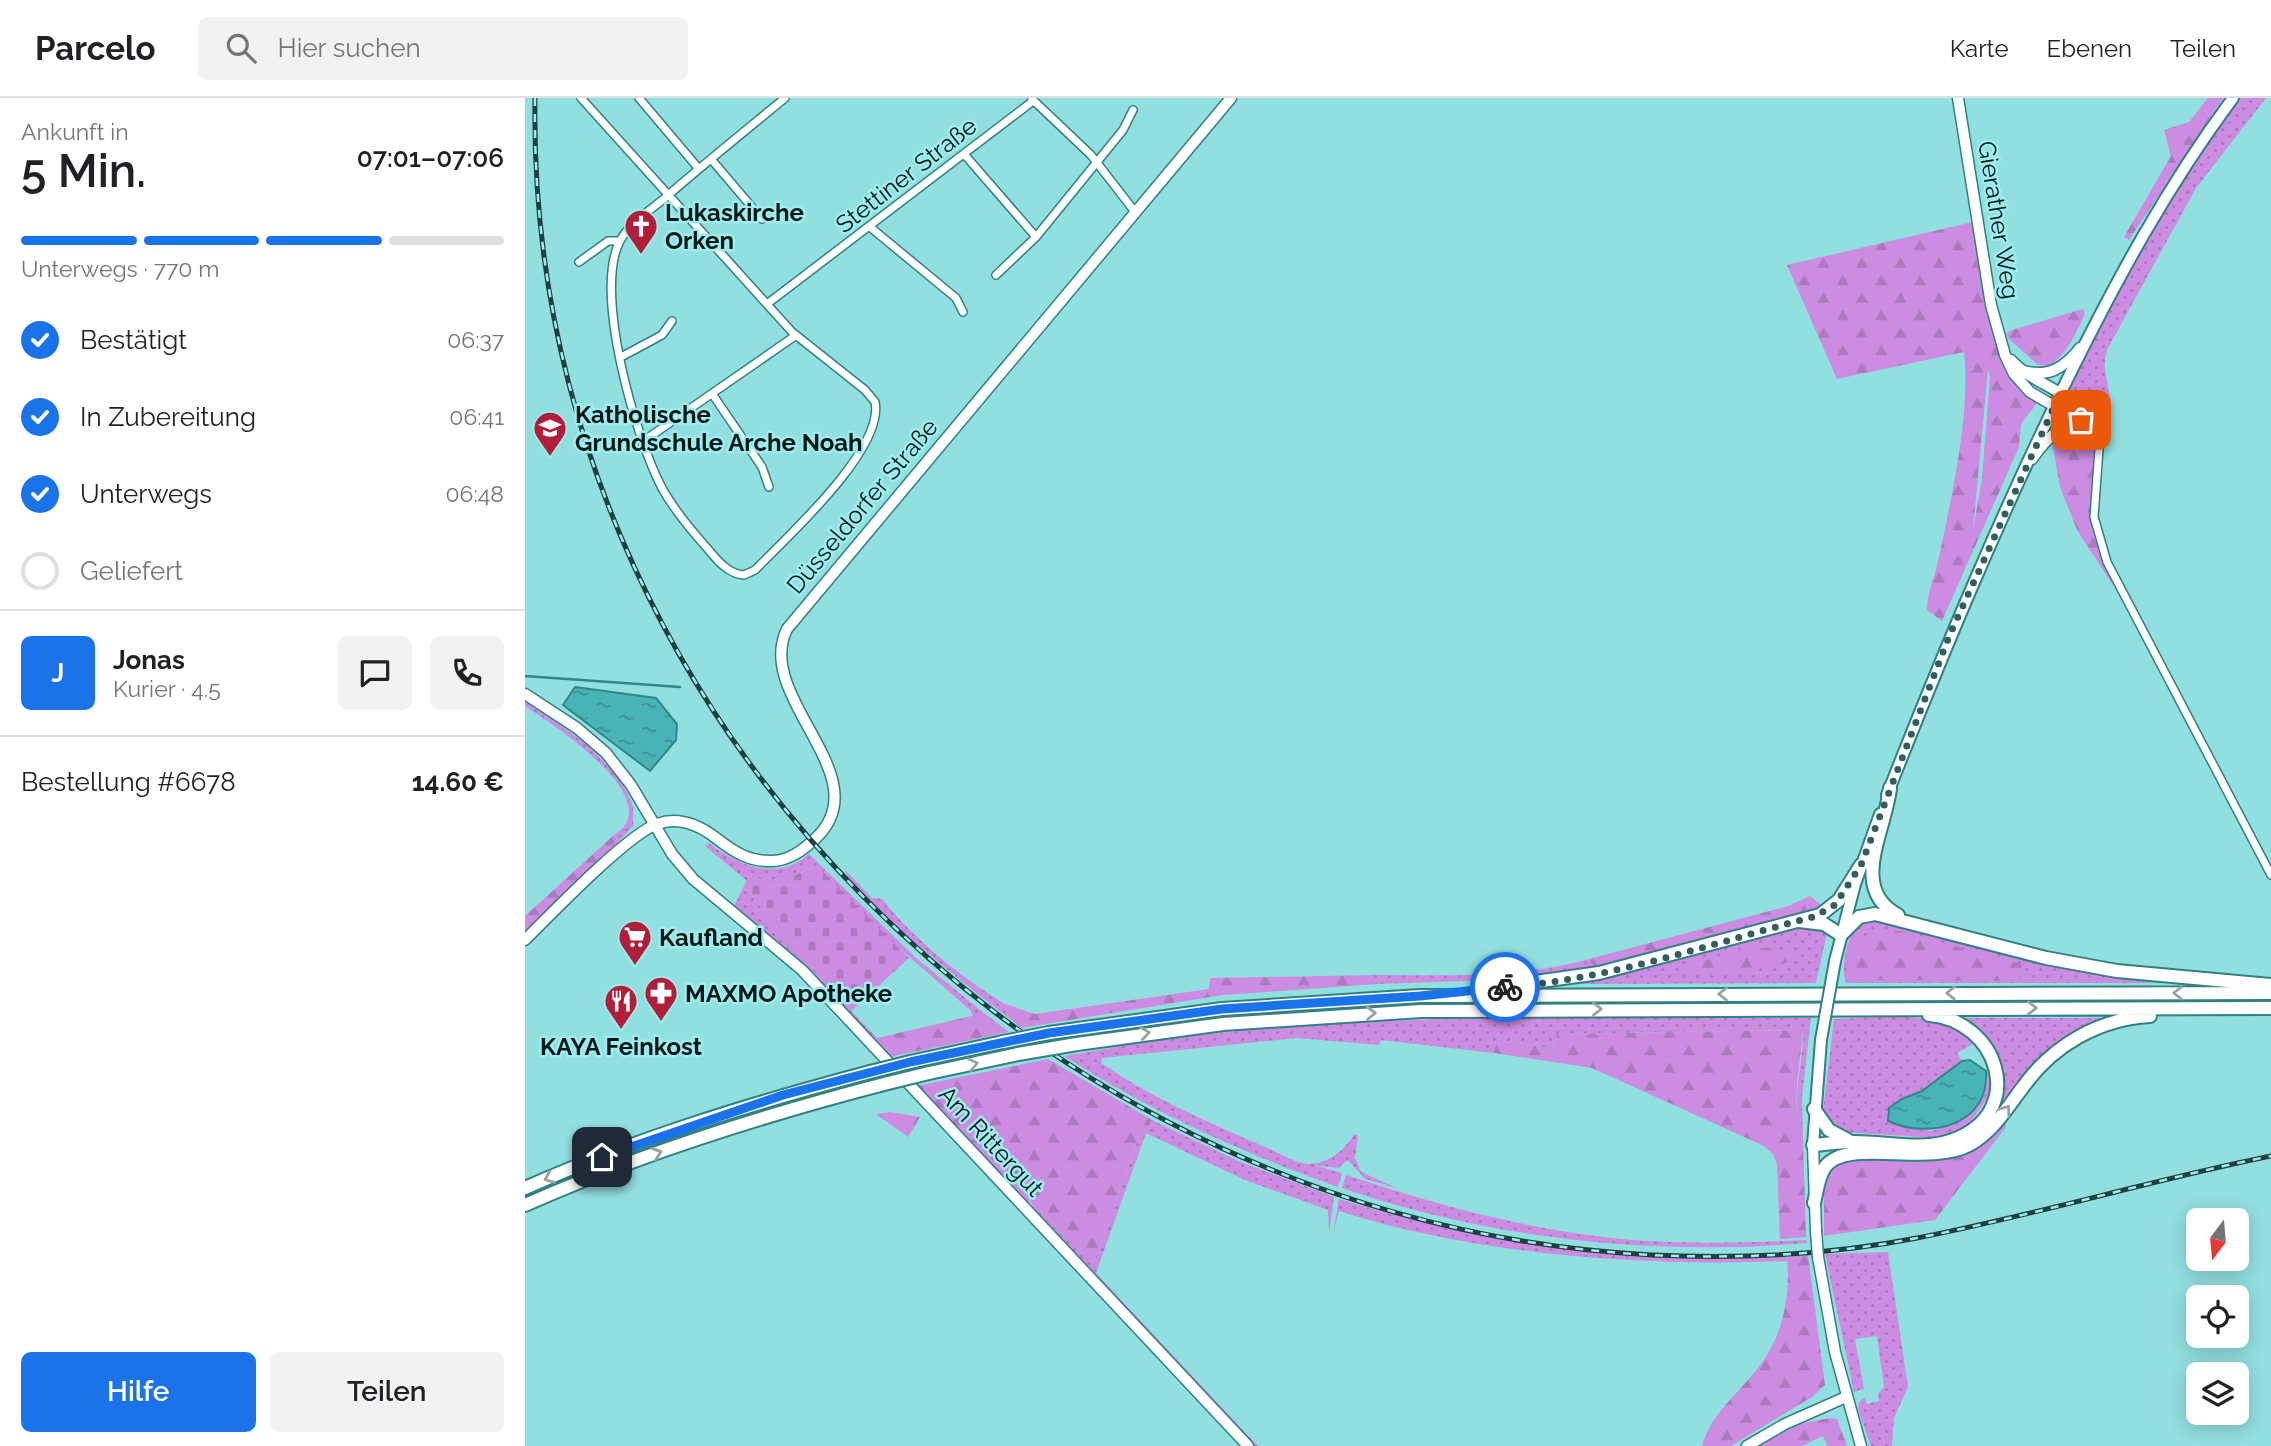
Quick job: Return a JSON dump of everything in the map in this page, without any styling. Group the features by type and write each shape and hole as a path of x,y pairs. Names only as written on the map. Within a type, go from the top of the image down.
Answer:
{"highway":[{"path":"1890,788 1887,814 1872,865 1872,883 1884,906 1918,924"},
{"path":"525,1188 623,1149 710,1119 870,1072 1003,1042 1222,1009 1420,996 1580,977 1799,920 1831,908 1861,865"},
{"path":"1799,920 1824,924 1841,935 1854,920 1864,915 1918,924 2027,953 2117,971 2271,985"},
{"path":"1420,996 2271,993"},
{"path":"1814,1108 1831,1132 1851,1146 1926,1156 1961,1149 1991,1128 2039,1067 2082,1035 2127,1018 2184,1014 2207,1008"},
{"path":"525,1205 628,1163 716,1132 888,1083 1018,1054 1209,1025 1358,1014 1529,1009 2271,1008"},
{"path":"1813,1145 1919,1145 1956,1139 1972,1130 1986,1116 1996,1087 1995,1067 1988,1047 1963,1024 1935,1015 1866,1009"},
{"path":"1814,1203 1824,1168 1851,1146"}],"main road":[{"path":"1813,1145 1821,1040 1841,935 1861,865 1950,634 2054,406 2137,242 2233,98"}],"street":[{"path":"581,98 670,194 795,336 865,390 876,407 874,423 842,479 755,570 747,575 737,575 710,552 675,509 642,442 621,357 611,284 614,258 627,230 670,194 699,169 785,98"},
{"path":"639,98 699,169"},
{"name":"Düsseldorfer Straße","path":"655,825 672,822 694,824 739,855 768,861 798,853 827,826 834,806 834,785 783,670 781,649 786,632 1231,98"},
{"name":"Gierather Weg","path":"1958,98 1973,222 2002,348 2020,382 2035,396 2092,428"},
{"path":"1032,99 1097,162 1135,212"},
{"name":"Stettiner Straße","path":"767,304 870,227 1032,99"},
{"path":"996,275 1036,237 1123,131 1133,110"},
{"path":"964,154 1036,237"},
{"path":"711,159 762,219"},
{"path":"870,227 956,298 963,312"},
{"path":"579,262 603,244 620,241"},
{"path":"621,357 662,335 672,321"},
{"path":"642,442 795,336"},
{"path":"2020,369 2038,374 2058,369 2087,340"},
{"name":"Gierather Weg","path":"2002,348 2020,369 2084,412 2092,428"},
{"path":"713,395 762,467 769,487"},
{"path":"2022,474 2057,430 2075,424 2092,428 2099,449 2095,517 2107,562 2271,875"},
{"name":"Am Rittergut","path":"525,694 577,728 606,753 631,785 693,879 802,970 1248,1446"},
{"path":"525,940 628,845 655,825"},
{"path":"1813,1145 1818,1257 1846,1397 1861,1446"},
{"path":"1747,1446 1776,1428 1846,1397"}],"green space":[{"path":"2208,98 2223,98 2129,240 2124,237 2171,156 2164,130 2189,122"},
{"path":"2233,98 2266,98 2196,188 2108,348 2105,370 2109,414 2093,431 2060,394 2107,300"},
{"path":"1977,221 2008,362 2040,399 2021,424 2019,447 1942,621 1927,610 1927,604 1959,457 1965,403 1964,352 1837,379 1787,265","holes":["1988,370 1990,377 1982,478 1973,530"]},
{"path":"2083,309 2085,314 2070,343 2061,356 2048,366 2038,365 2008,338 2007,333 2012,330"},
{"path":"2085,425 2097,442 2094,502 2102,549 2142,630 2077,530 2060,487 2051,437"},
{"path":"525,702 571,733 601,759 625,788 632,804 634,825 591,871 593,865 618,838 614,835 626,824 628,804 620,787 591,755 525,706"},
{"path":"614,835 618,838 593,865 591,871 525,931 525,916"},
{"path":"709,843 732,858 758,868 784,867 797,863 809,854 915,957 984,1013 973,1017 971,1011 862,915 816,865 784,878 749,876 747,881 705,846"},
{"path":"816,865 909,958 851,1011 802,959 744,886 749,876 784,878"},
{"path":"845,870 872,898 882,899 939,957 1005,1004 1009,1018 892,923 853,883"},
{"path":"744,886 802,959 877,1038 873,1039 800,962 734,906"},
{"path":"1810,896 1821,905 1812,910 1595,969 1589,959 1788,906"},
{"path":"1868,919 2006,954 2152,983 1846,983 1844,962 1854,926"},
{"path":"1790,927 1816,927 1827,933 1816,983 1571,984 1618,975"},
{"path":"1900,931 2022,964 2025,972 2019,978 1998,981 1849,980 1847,962 1851,943 1873,932"},
{"path":"1753,947 1798,951 1801,958 1744,970 1686,972 1679,967"},
{"path":"1589,959 1595,969 1522,979 1377,984 1374,975 1509,973"},
{"path":"1374,975 1377,984 1223,995 1021,1028 1009,1018 1005,1004 1035,1014 1209,989 1210,978"},
{"path":"984,1013 1009,1032 889,1057 873,1039"},
{"path":"1493,1018 1811,1018 1802,1097 1803,1140 1797,1099 1803,1030 1557,1034 1552,1049 1496,1039 1494,1053 1381,1040 1379,1045 1297,1038 1102,1058 1101,1063 1161,1099 1298,1162 1308,1164 1329,1159 1340,1151 1354,1134 1358,1135 1355,1158 1361,1172 1397,1188 1365,1179 1348,1160 1338,1168 1314,1165 1342,1173 1338,1187 1267,1160 1163,1113 1064,1056 1212,1033 1292,1026"},
{"path":"1961,1018 2102,1018 2068,1036 2039,1061 1991,1122 2000,1076 1999,1063 1987,1039"},
{"path":"1834,1019 1928,1019 1962,1032 1975,1043 1957,1053 1962,1061 1922,1091 1902,1099 1929,1131 1957,1122 1973,1111 1987,1084 1987,1061 1990,1085 1988,1097 1966,1129 1938,1138 1841,1132 1823,1111"},
{"path":"1803,1030 1796,1099 1803,1140 1806,1237 1780,1239 1777,1164 1773,1154 1764,1146 1592,1068 1494,1053 1496,1039 1552,1049 1557,1034"},
{"path":"1048,1059 1152,1120 1146,1133 1140,1134 1093,1264 1041,1210 1036,1212 1029,1198 990,1157 983,1158 916,1086"},
{"path":"890,1112 920,1117 908,1137 876,1114"},
{"path":"1152,1120 1238,1161 1334,1197 1329,1233 1328,1210 1245,1180 1146,1133"},
{"path":"2006,1120 2006,1127 1935,1220 1824,1236 1824,1191 1833,1165 1863,1158 1942,1159 1963,1152"},
{"path":"1146,1133 1096,1273 1258,1446 1253,1446 983,1158 990,1156 1029,1198 1030,1205 1041,1210 1093,1264 1140,1134"},
{"path":"1346,1175 1487,1216 1559,1231 1631,1240 1806,1240 1807,1243 1689,1247 1571,1240 1455,1220 1398,1206 1342,1188"},
{"path":"1339,1199 1449,1228 1560,1247 1673,1257 1787,1257 1787,1261 1676,1262 1561,1255 1447,1238 1339,1211 1333,1234"},
{"path":"1888,1252 1908,1387 1894,1418 1892,1446 1871,1446 1858,1409 1860,1401 1865,1398 1867,1404 1879,1401 1878,1394 1884,1387 1877,1336 1855,1339 1864,1389 1854,1392 1825,1254"},
{"path":"1808,1255 1825,1385 1812,1397 1731,1446 1702,1446 1717,1416 1764,1361 1772,1347 1786,1303 1787,1257"},
{"path":"1837,1419 1847,1446 1827,1446 1823,1436 1802,1446 1758,1446 1799,1424"}],"water":[{"path":"575,687 656,698 677,724 676,740 650,771 563,705"},
{"path":"1970,1060 1986,1071 1985,1089 1968,1116 1938,1128 1904,1127 1888,1121 1889,1108 1922,1091 1962,1061"}],"waterway":[{"path":"525,676 680,687"}],"railway":[{"path":"535,98 555,325 621,536 726,729 864,898 1032,1039 1223,1148 1431,1222 1652,1255 1785,1254 1884,1244 2006,1219 2271,1156"}],"way so far":[{"path":"1505,987 1571,979 1648,961 1813,917 1835,905 1861,865 1950,634 2060,394 2073,401 2084,412 2092,428 2081,420"}],"place":[{"name":"Lukaskirche Orken","path":"641,256"},
{"name":"Katholische Grundschule Arche Noah","path":"550,458"},
{"name":"Kaufland","path":"635,967"},
{"name":"MAXMO Apotheke","path":"661,1023"},
{"name":"KAYA Feinkost","path":"621,1031"}],"route":[{"path":"602,1157 783,1095 910,1062 1049,1033 1222,1009 1420,996 1505,987"}]}
